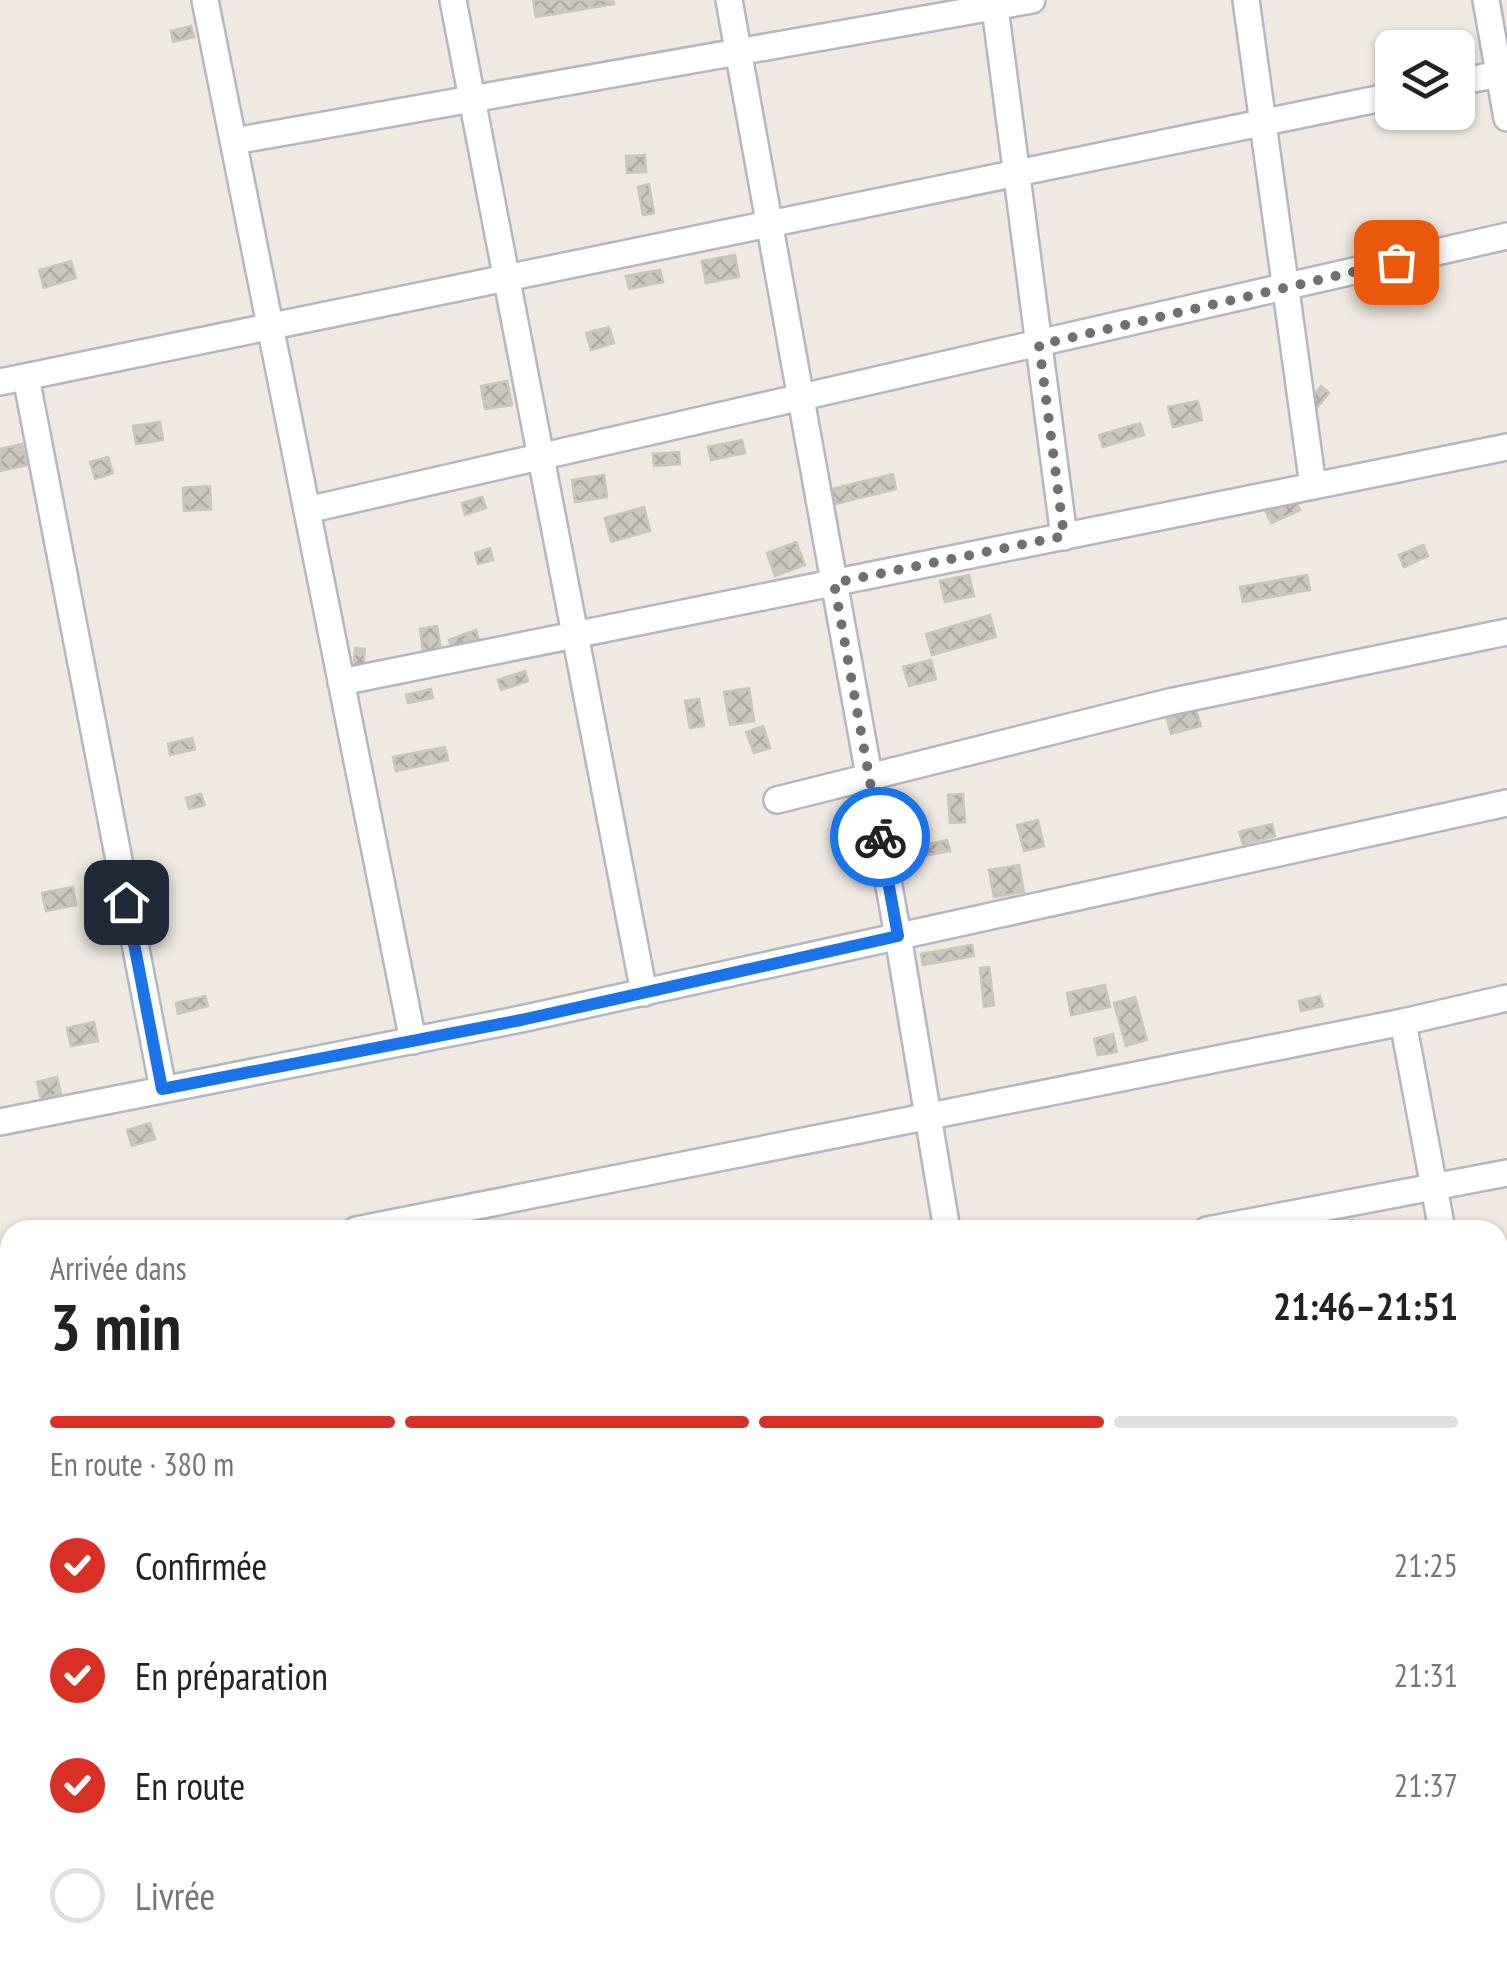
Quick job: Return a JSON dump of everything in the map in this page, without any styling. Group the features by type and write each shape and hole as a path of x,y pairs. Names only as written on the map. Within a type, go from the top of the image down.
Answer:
{"street":[{"path":"205,0 413,1040"},
{"path":"453,0 644,992"},
{"path":"729,0 772,224 945,1220"},
{"path":"234,142 994,3 1032,0"},
{"path":"1246,0 1314,486"},
{"path":"1486,0 1507,118"},
{"path":"994,3 1064,536"},
{"path":"1475,79 1499,74"},
{"path":"162,1089 13,380 1375,99"},
{"path":"308,510 1507,236"},
{"path":"341,682 1507,447"},
{"path":"777,800 1168,702 1507,632"},
{"path":"0,1122 644,992 1507,803"},
{"path":"406,1220 1507,998"},
{"path":"1403,1022 1440,1220"},
{"path":"1259,1220 1507,1173"}],"building":[{"path":"533,0 613,0 614,4 536,17"},
{"path":"191,26 194,37 173,42 171,31"},
{"path":"645,155 646,172 627,173 626,156"},
{"path":"649,184 654,213 643,215 638,187"},
{"path":"735,255 739,277 706,283 702,261"},
{"path":"71,261 76,278 44,288 39,270"},
{"path":"660,270 663,282 629,289 626,276"},
{"path":"609,327 614,343 591,350 586,333"},
{"path":"507,381 512,405 485,409 481,386"},
{"path":"1321,386 1329,393 1315,410 1307,403"},
{"path":"1198,401 1202,420 1173,427 1168,407"},
{"path":"160,422 163,440 136,444 133,426"},
{"path":"1140,423 1144,435 1103,447 1099,435"},
{"path":"742,440 745,453 711,460 708,447"},
{"path":"22,444 27,465 0,471 0,449"},
{"path":"679,452 680,464 654,466 653,454"},
{"path":"108,457 113,473 95,479 90,462"},
{"path":"893,474 896,489 831,505 828,490"},
{"path":"604,475 607,497 575,502 572,480"},
{"path":"210,486 211,509 184,511 183,488"},
{"path":"482,497 486,508 465,515 462,503"},
{"path":"1295,499 1300,510 1271,523 1266,512"},
{"path":"644,507 650,531 611,542 605,518"},
{"path":"796,542 805,565 775,576 767,553"},
{"path":"1423,545 1428,556 1404,567 1399,555"},
{"path":"490,548 493,560 478,564 475,553"},
{"path":"969,575 974,596 945,602 940,581"},
{"path":"1307,575 1310,590 1243,602 1240,587"},
{"path":"990,615 996,637 932,655 926,634"},
{"path":"437,626 441,649 423,652 420,629"},
{"path":"476,630 479,640 452,649 449,640"},
{"path":"355,648 365,649 363,672 353,671"},
{"path":"931,660 936,679 909,686 903,667"},
{"path":"525,671 528,681 501,690 498,680"},
{"path":"749,688 754,721 730,725 724,692"},
{"path":"431,689 433,698 408,703 406,695"},
{"path":"699,699 704,726 690,728 685,701"},
{"path":"1196,710 1201,726 1171,734 1167,718"},
{"path":"763,726 770,748 754,753 746,732"},
{"path":"192,738 195,749 170,755 168,744"},
{"path":"445,747 448,760 396,771 393,757"},
{"path":"201,794 205,805 189,809 186,798"},
{"path":"963,794 965,822 950,823 948,795"},
{"path":"1038,820 1044,846 1024,851 1017,825"},
{"path":"1272,824 1275,836 1243,845 1239,832"},
{"path":"947,840 950,851 918,857 916,847"},
{"path":"1019,865 1024,892 994,897 989,870"},
{"path":"73,887 76,905 46,911 42,893"},
{"path":"972,945 974,956 923,965 921,954"},
{"path":"989,967 994,1005 984,1007 980,968"},
{"path":"1105,985 1110,1007 1071,1015 1067,993"},
{"path":"205,996 208,1006 178,1014 176,1003"},
{"path":"1320,996 1323,1006 1301,1011 1299,1001"},
{"path":"1135,997 1147,1040 1126,1046 1114,1003"},
{"path":"94,1022 98,1041 71,1046 67,1028"},
{"path":"1113,1034 1117,1052 1098,1055 1094,1039"},
{"path":"57,1077 61,1094 41,1099 37,1082"},
{"path":"150,1123 155,1139 132,1146 127,1130"}],"way so far":[{"path":"880,837 834,583 1064,536 1039,345 1396,262"}],"route":[{"path":"126,902 162,1089 521,1020 898,936 880,837"}]}
